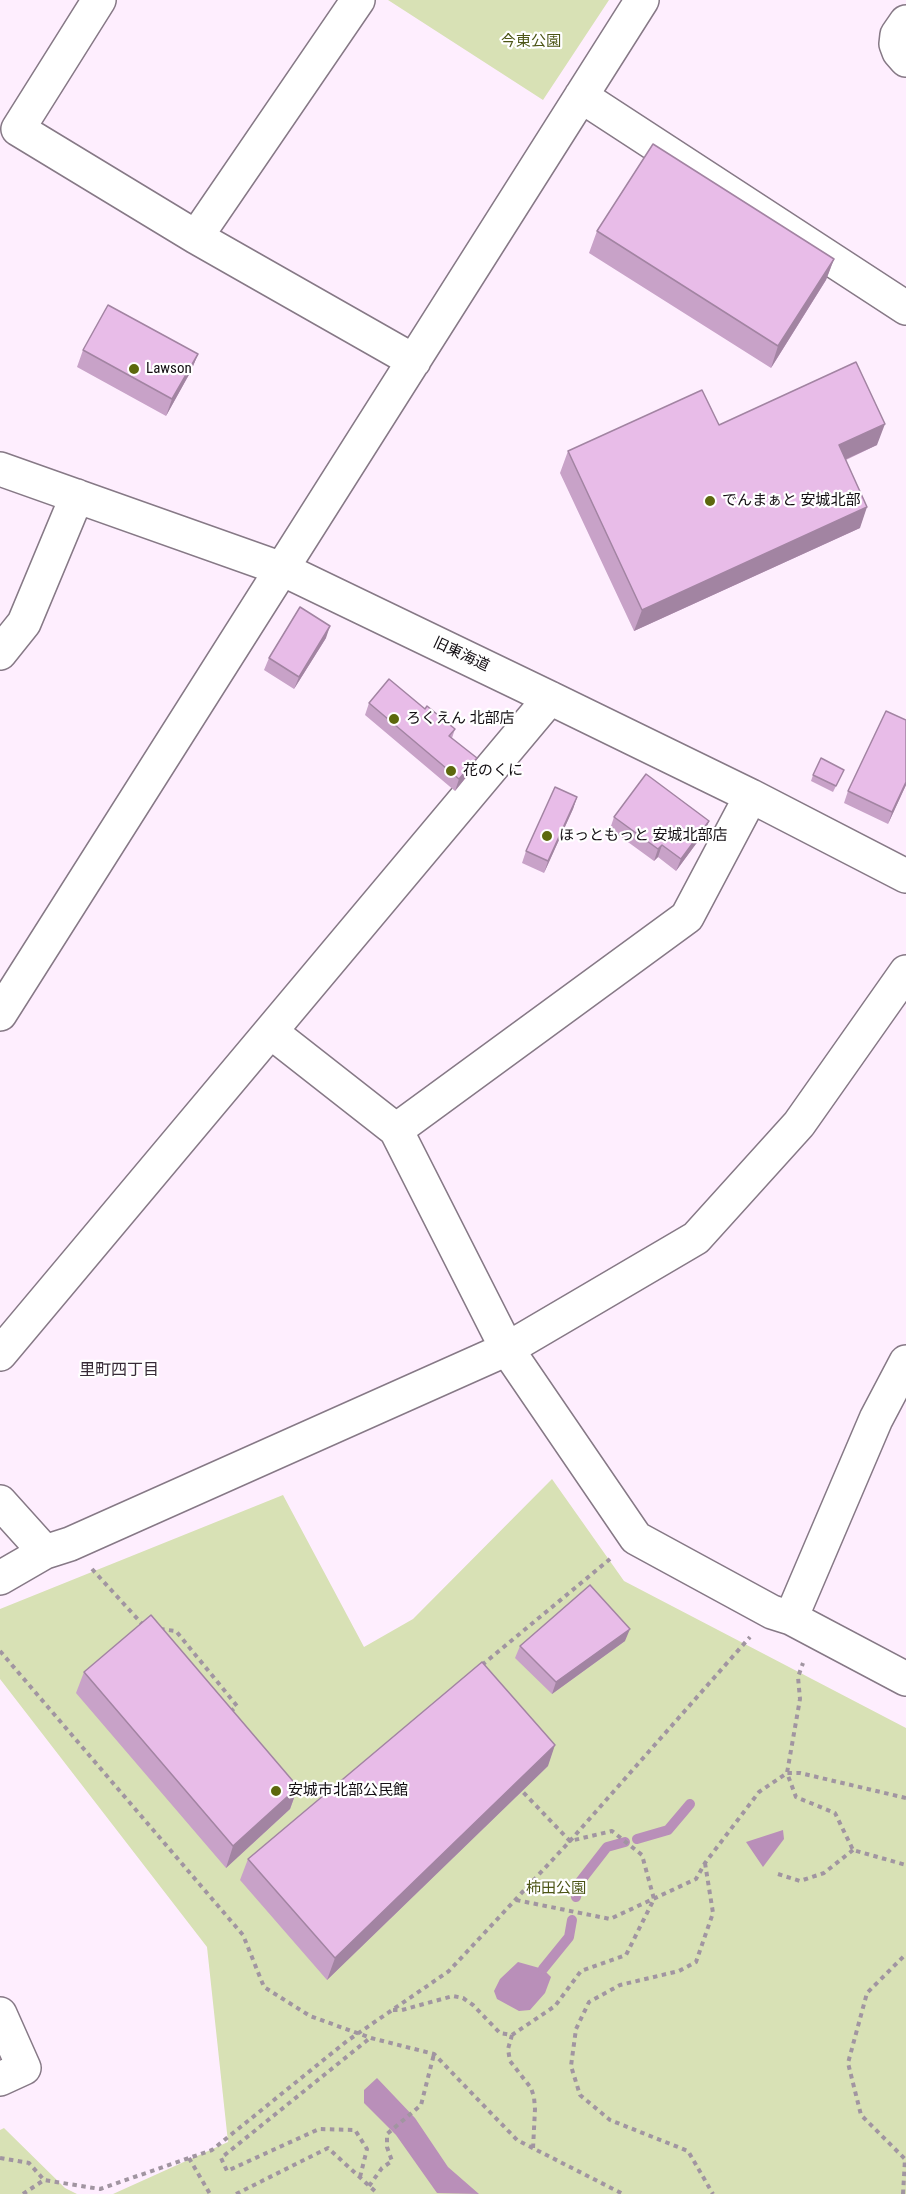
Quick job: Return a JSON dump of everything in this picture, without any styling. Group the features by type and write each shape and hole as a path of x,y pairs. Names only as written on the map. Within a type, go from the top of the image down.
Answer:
{"street":[{"path":"99,0 18,129 196,237 414,361"},
{"path":"196,237 358,0"},
{"path":"0,1014 642,0"},
{"path":"906,22 897,35 896,44 906,60"},
{"path":"581,96 906,308"},
{"name":"旧東海道","path":"0,469 282,569 751,796 906,876"},
{"path":"0,653 24,623 77,496"},
{"path":"0,1354 550,698"},
{"path":"396,1130 687,917 751,796"},
{"path":"0,1578 57,1548 507,1348 696,1238 799,1124 906,972"},
{"path":"271,1032 396,1130 507,1348 636,1538 906,1679"},
{"path":"793,1620 876,1419 906,1362"},
{"path":"0,1502 57,1548"},
{"path":"0,2014 24,2068 0,2079"}],"path":[{"path":"481,1666 636,1538"},
{"path":"57,1548 145,1627"},
{"path":"793,1620 800,1699 788,1773 796,1797 835,1813 853,1850 906,1865"},
{"path":"0,2158 30,2163 44,2180 100,2189 212,2150 358,2033 449,1971 570,1841 793,1620"},
{"path":"155,1629 176,1631 237,1706 224,1718"},
{"path":"0,1652 243,1935 264,1987 310,2016 371,2038 434,2054 517,2140 623,2194"},
{"path":"515,1900 610,1919 654,1899 696,1879 705,1863 759,1792 788,1773 800,1773 906,1798"},
{"path":"522,1791 570,1841"},
{"path":"533,2149 534,2097 531,2088 510,2061 508,2049 512,2035 555,2006 581,1971 626,1955 654,1899 642,1855 612,1831 570,1841"},
{"path":"778,1874 800,1881 824,1873 853,1850"},
{"path":"705,1863 714,1913 696,1962 679,1971 620,1985 589,2002 576,2029 571,2066 580,2095 610,2120 688,2151 714,2194"},
{"path":"903,2194 905,2159 861,2115 848,2063 867,1993 906,1954"},
{"path":"392,2010 402,2010 453,1996 463,1998 500,2033 512,2035"},
{"path":"360,2177 367,2149 355,2130 320,2129 226,2171 221,2158 371,2038"},
{"path":"369,2186 382,2168 392,2161 387,2147 387,2134 421,2105 434,2054"},
{"path":"236,2194 328,2148 378,2194"},
{"path":"189,2158 210,2194"},
{"path":"23,2194 44,2180"}],"green space":[{"name":"今東公園","path":"388,0 609,0 543,100"},
{"name":"柿田公園","path":"552,1479 624,1581 906,1728 906,2194 113,2194 228,2142 207,1947 0,1679 0,1609 283,1495 364,1647 413,1619"},
{"path":"4,2128 65,2188 77,2194 0,2194 0,2130"}],"shaded area":[{"path":"783,1830 784,1839 763,1867 746,1842"},
{"path":"518,1962 543,1969 551,1977 545,1993 530,2010 519,2011 497,1999 494,1991 500,1979"},
{"path":"377,2078 415,2118 448,2167 479,2194 437,2193 396,2135 364,2103 364,2090"}],"building":[{"path":"653,144 834,259 778,346 597,231"},
{"name":"Lawson","path":"108,305 198,354 172,399 83,350"},
{"name":"でんまぁと 安城北部","path":"856,362 885,424 839,445 867,507 642,610 568,451 702,390 719,425"},
{"path":"300,607 330,626 299,677 269,658"},
{"path":"389,679 425,709 427,706 455,729 449,736 477,758 459,779 369,703"},
{"path":"886,711 906,720 906,782 892,812 848,791"},
{"path":"821,758 844,770 836,786 813,775"},
{"path":"646,774 709,821 681,859 662,845 658,849 614,817"},
{"name":"ほっともっと 安城北部店","path":"555,787 577,797 548,861 526,851"},
{"path":"590,1585 630,1629 556,1682 520,1646"},
{"path":"151,1615 298,1787 233,1846 84,1672"},
{"path":"482,1662 555,1745 335,1958 248,1859"}],"waterway":[{"path":"637,1839 668,1830 690,1804"},
{"path":"576,1897 579,1883 607,1847 625,1842"},
{"path":"543,1969 569,1937 572,1920"}],"place":[{"name":"Lawson","path":"134,369"},
{"name":"でんまぁと 安城北部","path":"710,501"},
{"name":"ろくえん 北部店","path":"394,719"},
{"name":"花のくに","path":"451,771"},
{"name":"ほっともっと 安城北部店","path":"547,836"},
{"name":"安城市北部公民館","path":"276,1791"}],"district":[{"name":"里町四丁目","path":"119,1371"}]}
